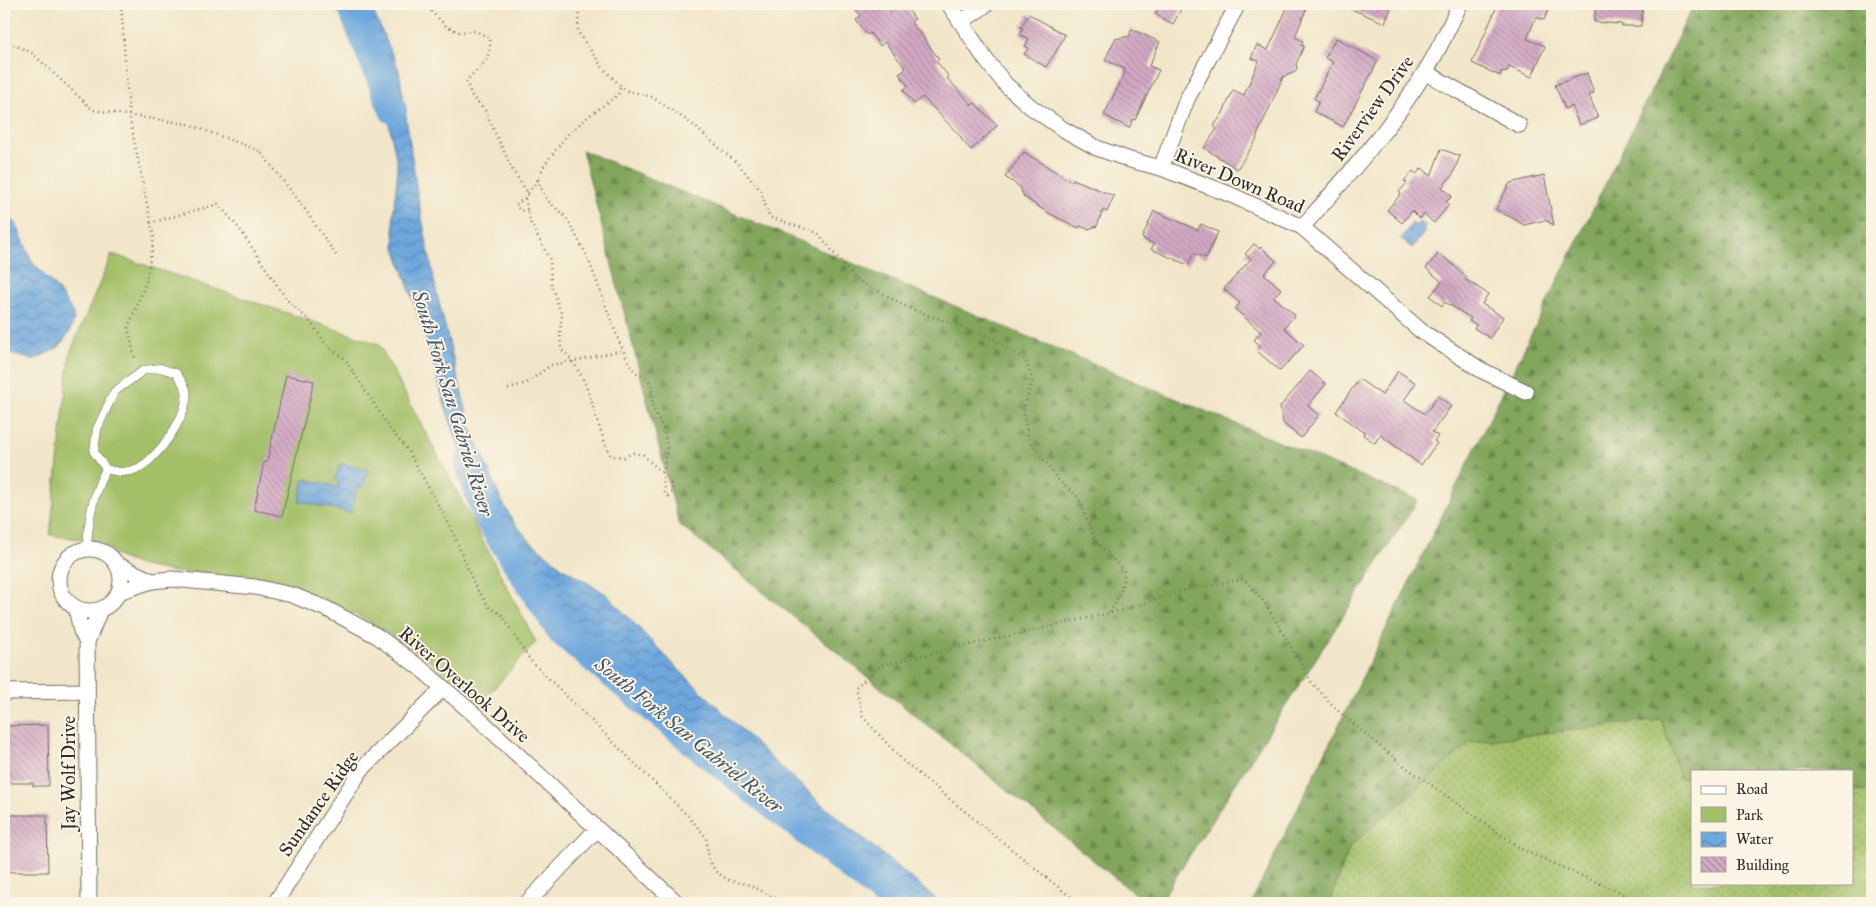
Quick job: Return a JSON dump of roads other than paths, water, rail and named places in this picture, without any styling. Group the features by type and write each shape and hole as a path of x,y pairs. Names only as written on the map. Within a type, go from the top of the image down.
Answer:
{"street":[{"name":"River Down Road","path":"949,4 991,67 1006,85 1031,108 1062,129 1097,148 1130,160 1161,168 1262,208 1302,227 1421,332 1481,370 1526,392"},
{"path":"961,22 987,4"},
{"path":"1161,168 1188,99 1238,4"},
{"name":"Riverview Drive","path":"1302,227 1364,158 1395,116 1425,72 1460,4"},
{"path":"1425,72 1519,125"},
{"path":"94,549 104,552 112,557 118,565 122,583 119,592 112,603 100,610 84,611 76,608 62,594 59,585 59,575 62,566 76,552 94,549"},
{"path":"118,565 152,580"},
{"name":"River Overlook Drive","path":"152,580 172,578 255,586 292,594 327,609 378,636 443,688 677,903"},
{"path":"119,592 152,580"},
{"name":"Jay Wolf Drive","path":"76,608 81,631 87,642"},
{"name":"Jay Wolf Drive","path":"88,903 87,642 100,610"},
{"name":"Sundance Ridge","path":"275,903 361,770 443,688"},
{"path":"4,692 87,691"},
{"path":"526,903 597,829"}],"lane":[{"path":"160,368 176,373 186,390 183,408 178,424 158,452 139,469 124,473 106,470 94,452 97,428 114,392 144,370 160,368"},
{"path":"87,549 89,516 100,480 106,470"}],"water":[{"path":"343,4 370,4 399,70 418,198 437,295 470,425 501,500 515,524 530,541 563,568 606,594 677,668 775,762 824,806 941,903 892,903 797,822 637,692 563,620 509,559 463,458 395,247 393,215 397,163 377,65 362,29"},
{"path":"4,211 16,223 32,262 58,290 72,311 74,320 69,333 59,347 34,360 7,353 4,349"},
{"path":"1419,222 1426,226 1423,229 1425,232 1412,248 1401,239 1412,223 1416,226"},
{"path":"340,463 368,470 364,487 357,486 351,513 299,501 304,479 338,487 339,482 335,481"}],"waterway":[{"name":"South Fork San Gabriel River","path":"350,4 393,110"},
{"name":"South Fork San Gabriel River","path":"469,464 486,516 561,632 704,751 896,903"}]}
